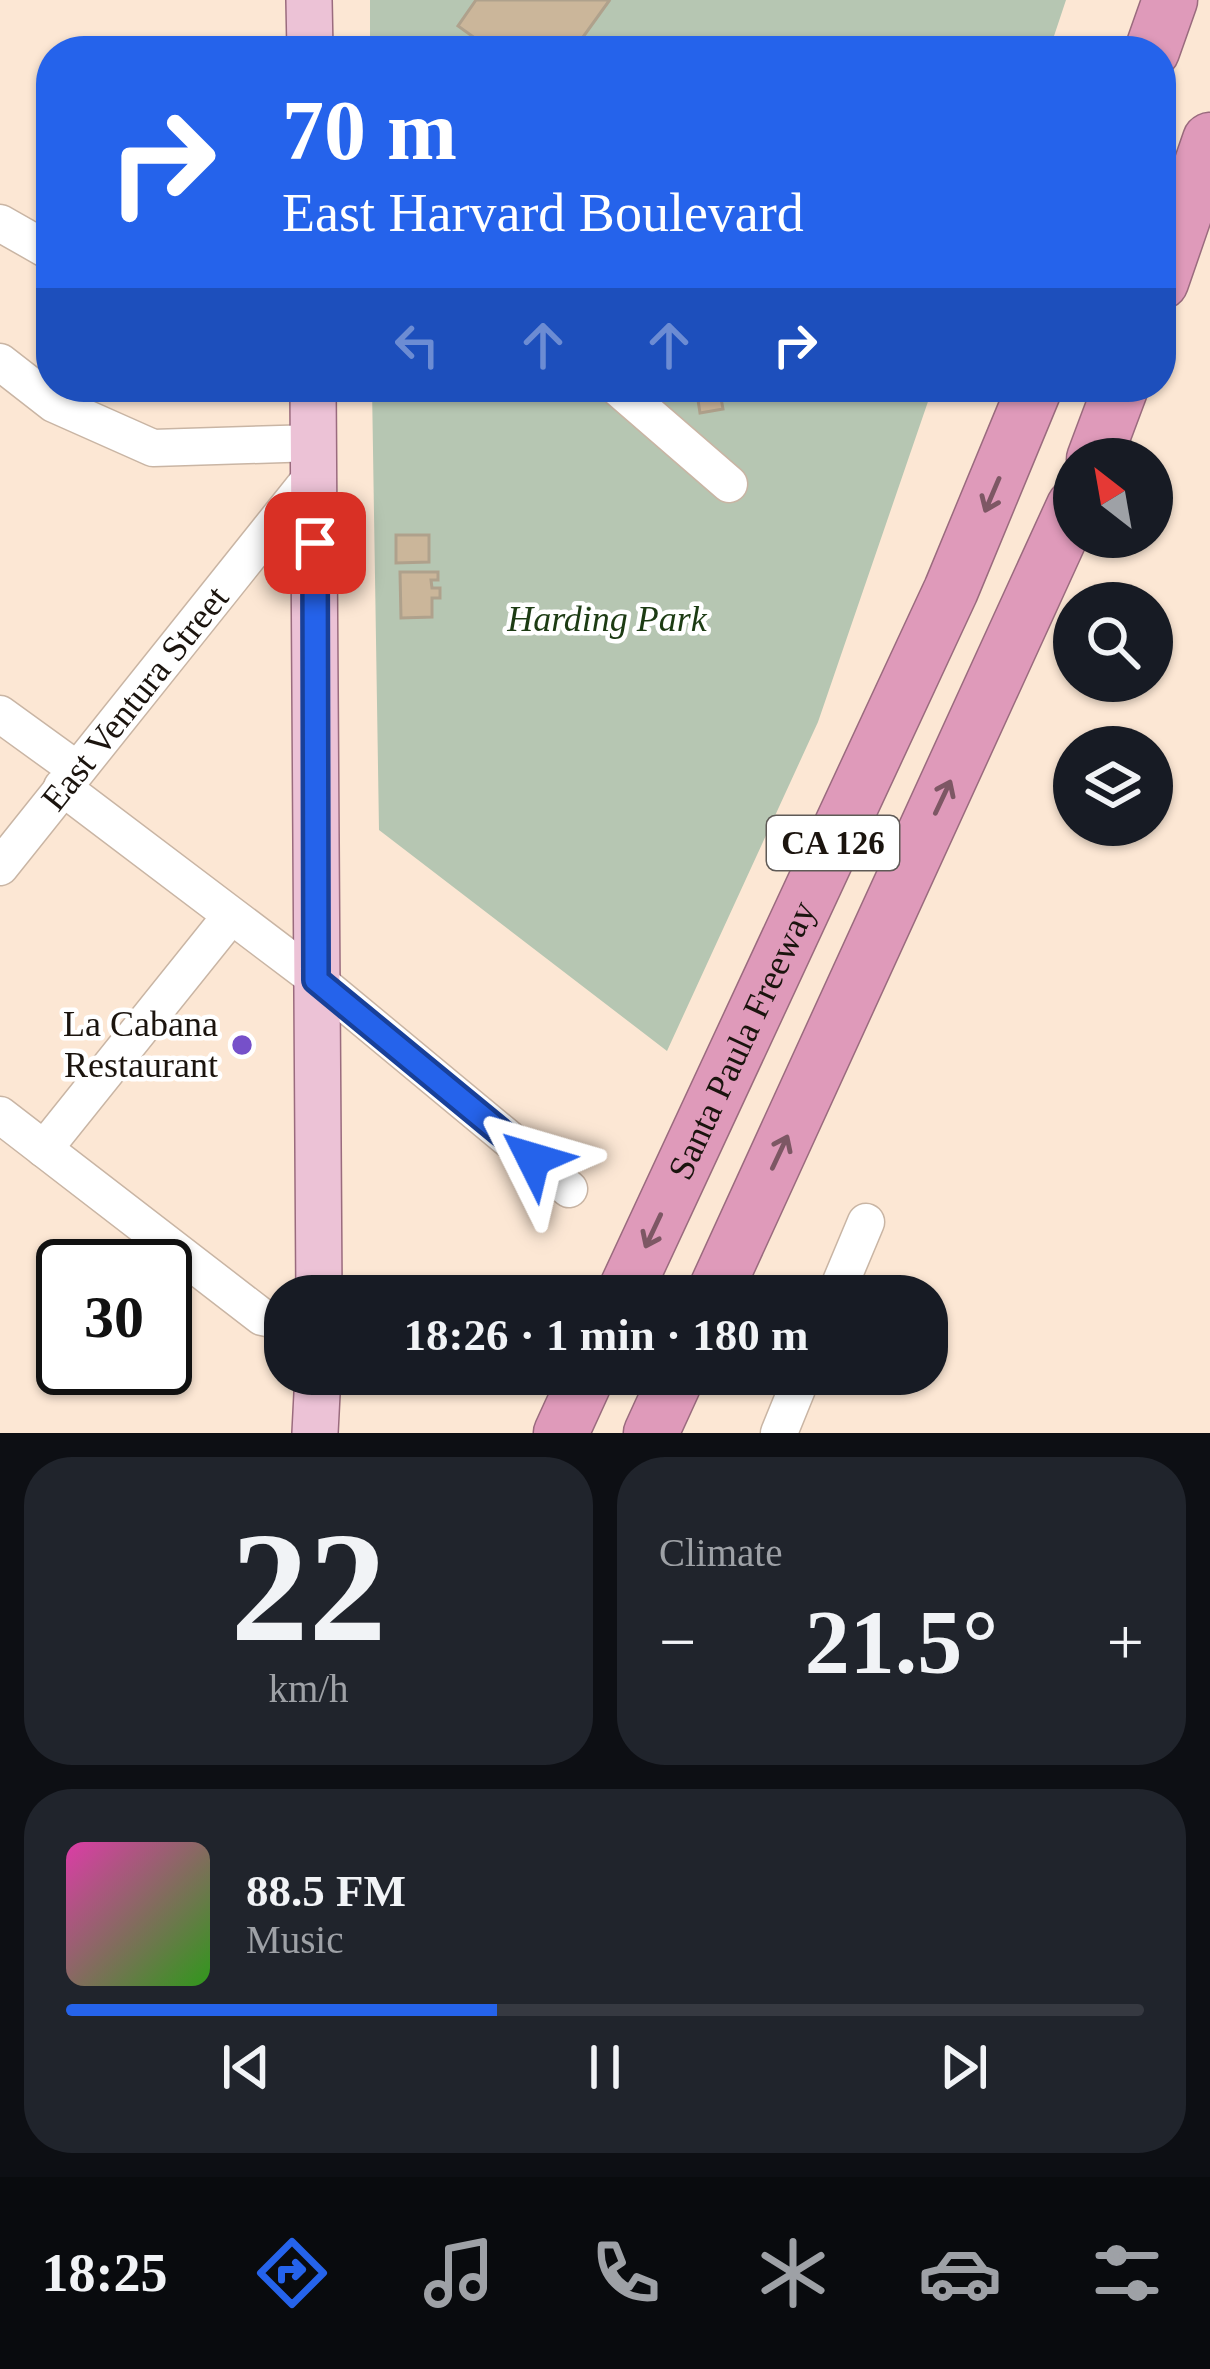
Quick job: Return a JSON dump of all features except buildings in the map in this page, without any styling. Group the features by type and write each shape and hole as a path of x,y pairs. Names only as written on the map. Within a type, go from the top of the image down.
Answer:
{"highway":[{"path":"1157,36 1170,0"},
{"path":"1176,238 1210,140"},
{"name":"Santa Paula Freeway","path":"633,1275 951,590 1029,402"},
{"path":"1102,438 1115,402"},
{"name":"CA 126","path":"723,1275 1053,552"},
{"path":"561,1433 578,1395"},
{"path":"651,1433 668,1395"}],"main road":[{"path":"309,0 310,36"},
{"path":"313,402 320,1275"},
{"path":"315,1433 317,1395"}],"street":[{"path":"0,223 36,243"},
{"path":"0,362 36,391"},
{"path":"50,402 153,448 315,458"},
{"path":"634,402 729,484"},
{"name":"East Ventura Street","path":"0,867 315,458"},
{"path":"0,714 230,917 316,980 569,1189"},
{"path":"44,1149 230,917"},
{"path":"0,1115 264,1318"},
{"path":"845,1275 866,1222"},
{"path":"779,1433 794,1395"}],"green space":[{"path":"370,0 1066,0 1054,36 370,36"},
{"name":"Harding Park","path":"372,402 928,402 818,722 667,1051 379,830"}],"place":[{"name":"La Cabana Restaurant","path":"242,1045"}],"route":[{"path":"315,543 316,980 533,1159"}]}
